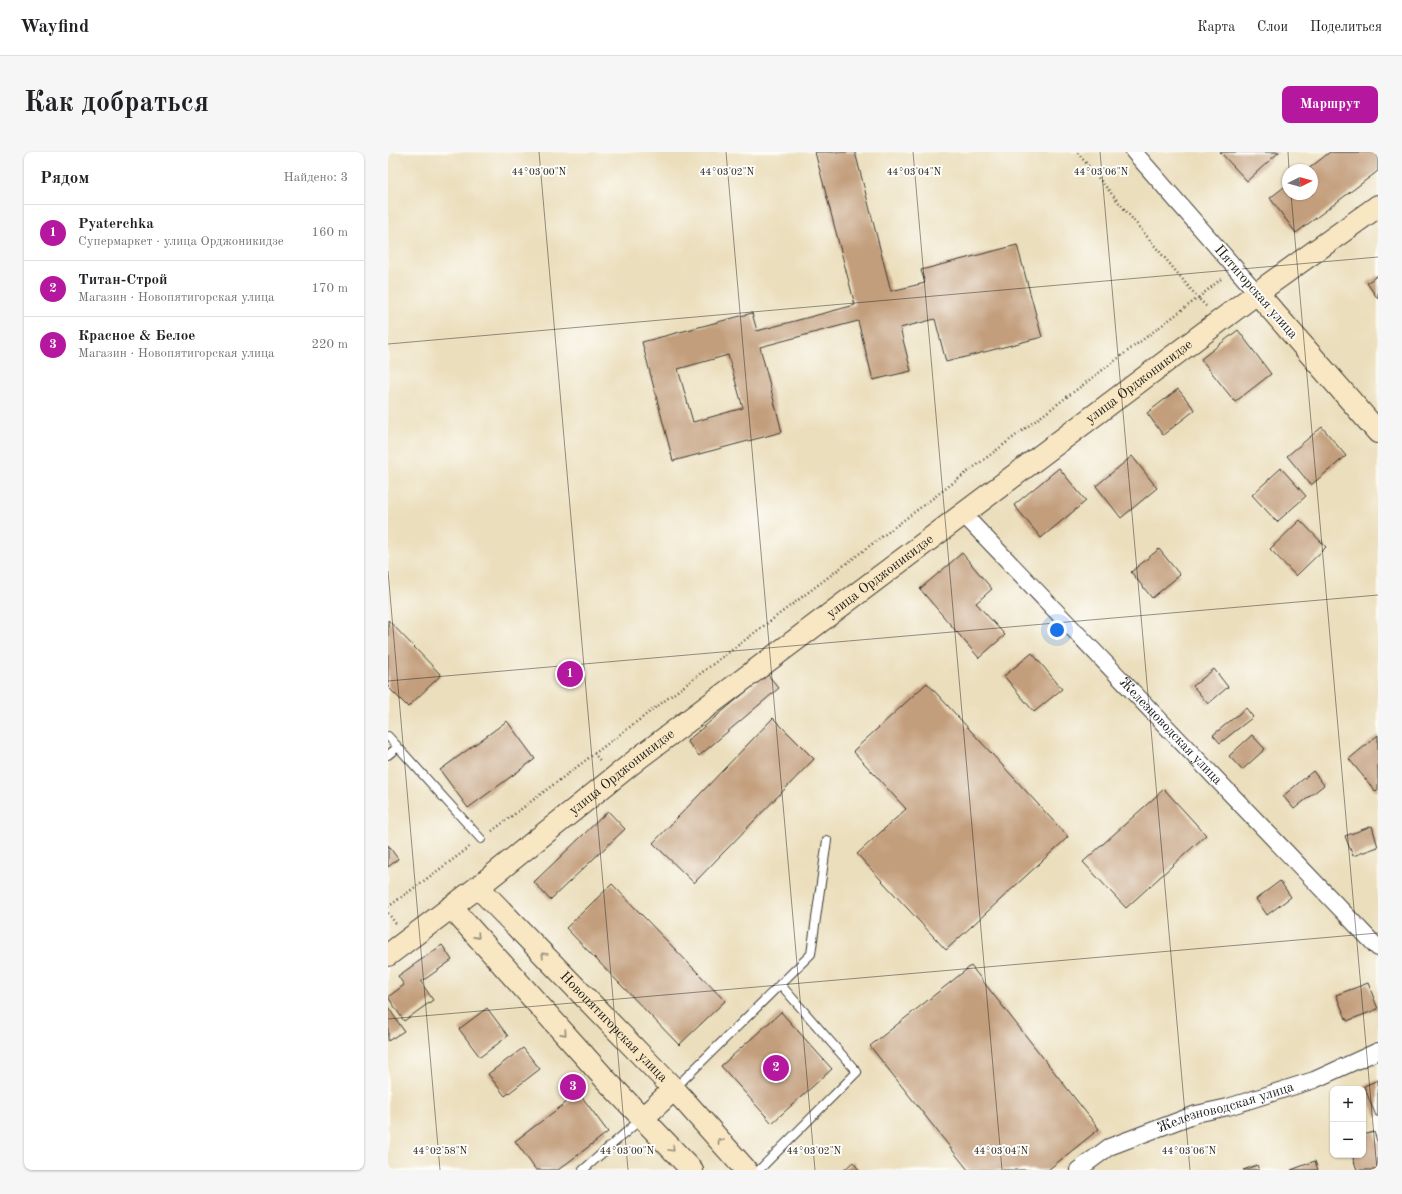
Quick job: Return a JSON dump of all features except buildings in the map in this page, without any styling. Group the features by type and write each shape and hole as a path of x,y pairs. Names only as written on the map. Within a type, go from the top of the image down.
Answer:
{"main road":[{"name":"улица Орджоникидзе","path":"388,955 478,888 640,757 964,515 1257,293 1378,206"},
{"name":"Пятигорская улица","path":"1257,293 1378,432"},
{"name":"Новопятигорская улица","path":"478,888 674,1089 746,1170"},
{"path":"451,907 606,1080 692,1170"},
{"path":"643,1118 674,1089"}],"street":[{"name":"Пятигорская улица","path":"1134,152 1257,293"},
{"name":"Железноводская улица","path":"964,515 1378,948"},
{"name":"Железноводская улица","path":"1078,1170 1109,1147 1196,1114 1228,1107 1314,1080 1378,1051"}],"lane":[{"path":"388,736 481,839"},
{"path":"388,755 398,747"},
{"path":"674,1089 811,954 827,840"},
{"path":"759,1170 857,1072 780,984"},
{"path":"583,1170 643,1118"}],"path":[{"path":"1077,152 1198,298"},
{"path":"388,907 481,839 1198,298 1234,267"}],"place":[{"name":"Pyaterchka","path":"570,674"},
{"name":"Титан-Строй","path":"776,1068"},
{"name":"Красное & Белое","path":"573,1087"}]}
